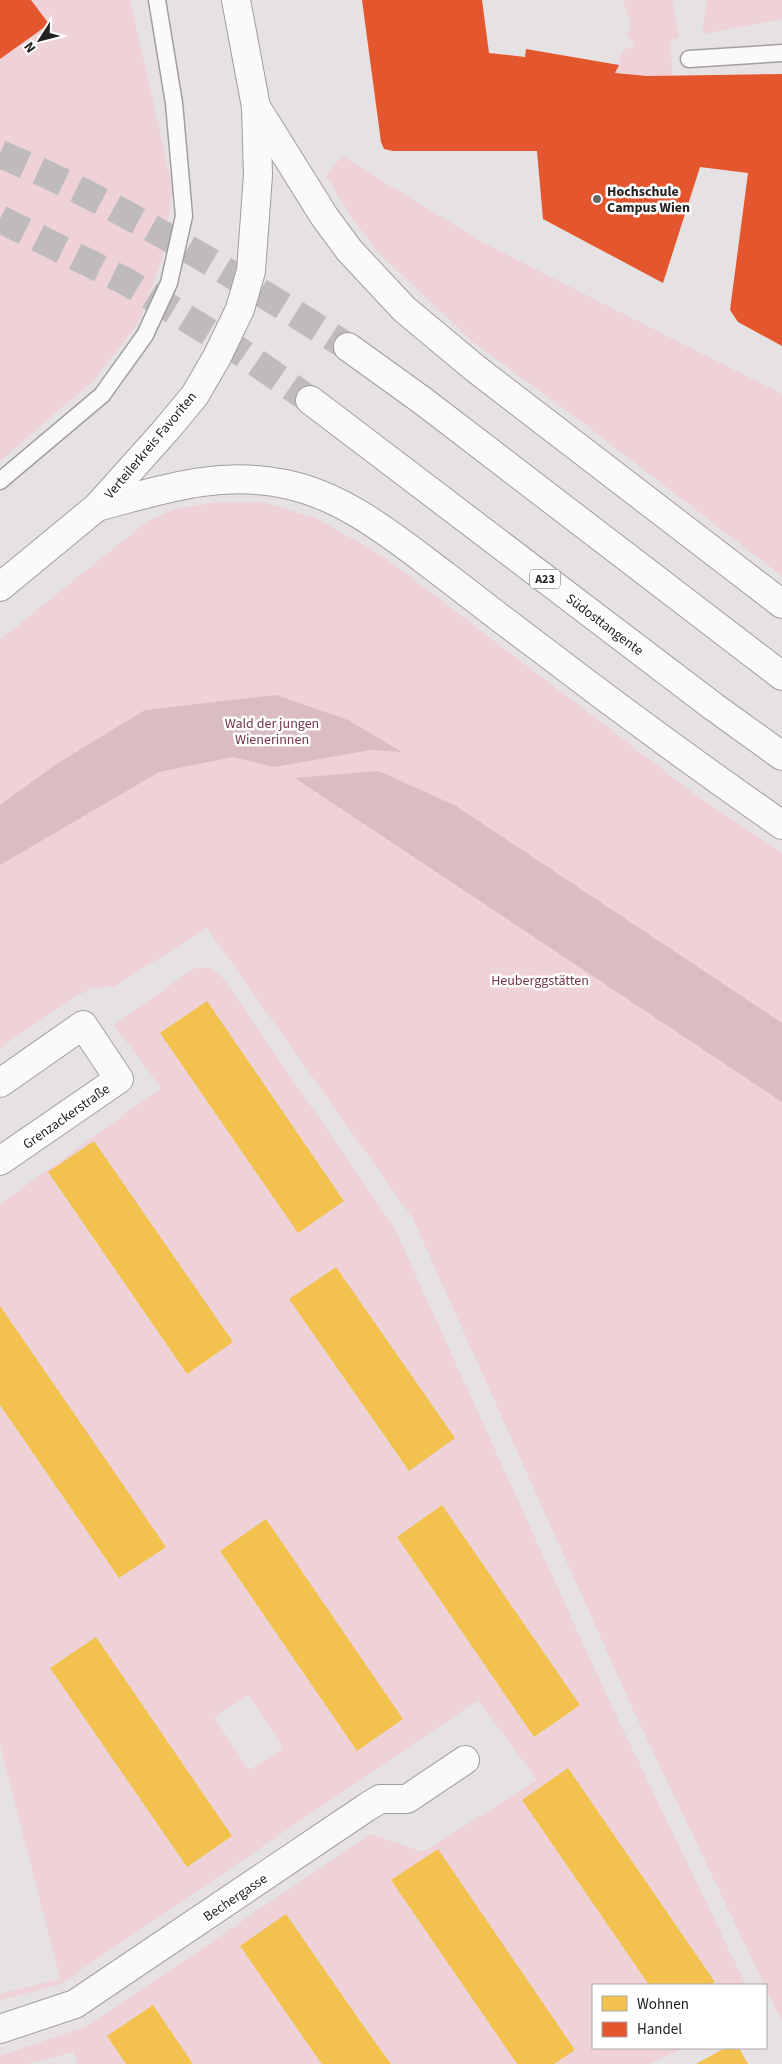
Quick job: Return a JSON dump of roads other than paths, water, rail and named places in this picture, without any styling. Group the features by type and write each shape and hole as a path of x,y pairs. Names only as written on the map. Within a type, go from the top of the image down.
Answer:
{"main road":[{"name":"Verteilerkreis Favoriten","path":"0,587 97,507 166,430 194,395 217,357 240,309 251,271 258,175 256,108 236,0"},
{"path":"256,108 324,216 349,250 404,309 507,393 782,604"},
{"path":"348,347 423,401 782,676"},
{"name":"Südosttangente","path":"310,400 714,707 782,756"},
{"path":"97,507 188,483 217,479 261,480 287,484 318,494 352,511 403,543 658,738 782,825"},
{"name":"Grenzackerstraße","path":"0,1083 82,1025 119,1079 0,1161"},
{"name":"Bechergasse","path":"0,2029 75,2004 367,1807 380,1799 408,1800 465,1760"}],"lane":[{"path":"0,481 102,395 145,335 169,283 184,216 174,103 157,0"},
{"path":"689,59 782,53"}],"tunnel":[{"path":"0,154 90,196 178,243 348,347"},
{"path":"0,219 127,282 235,348 310,400"}],"place":[{"name":"Hochschule Campus Wien","path":"597,199"}],"park label":[{"name":"Wald der jungen Wienerinnen","path":"272,732"},
{"name":"Heuberggstätten","path":"540,980"}]}
